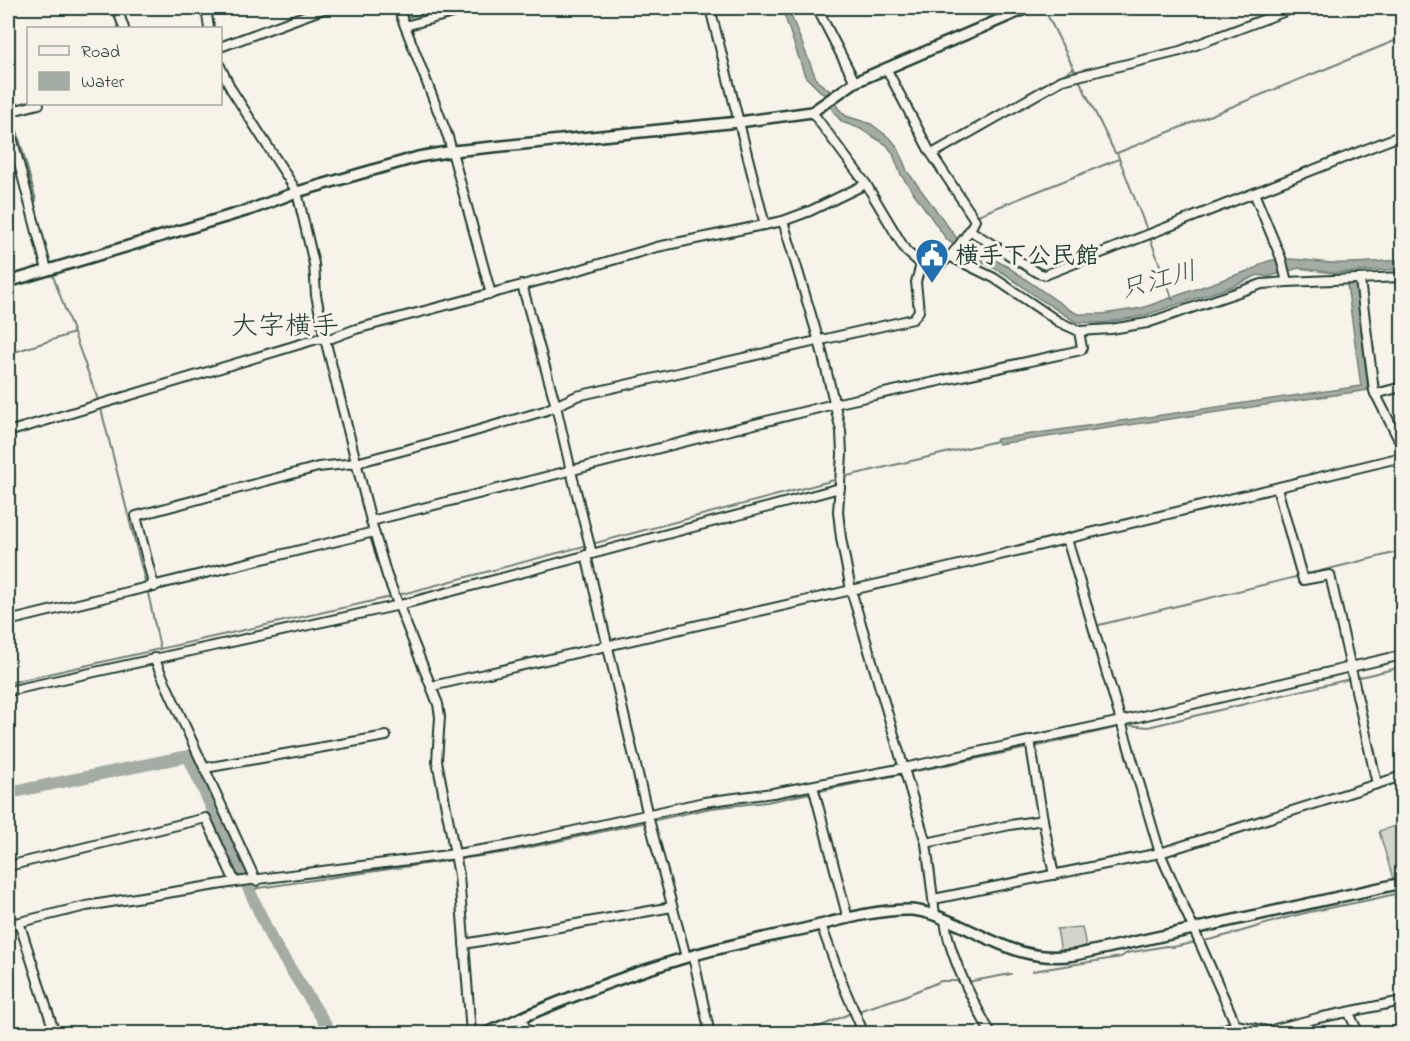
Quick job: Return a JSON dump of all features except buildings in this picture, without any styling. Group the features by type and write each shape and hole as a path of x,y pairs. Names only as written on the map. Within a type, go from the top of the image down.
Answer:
{"street":[{"path":"117,8 124,27"},
{"path":"206,8 209,27"},
{"path":"222,46 326,8"},
{"path":"398,8 453,151 491,294"},
{"path":"405,26 471,8"},
{"path":"710,8 765,225"},
{"path":"818,8 855,82"},
{"path":"8,282 252,209 297,192 418,157 453,151 739,122 812,112 855,82 1027,8"},
{"path":"932,154 1062,80 1180,51 1294,8"},
{"path":"812,112 866,184 906,251 921,264 940,264 951,257 975,220 932,154 886,68"},
{"path":"222,70 237,98 297,192 314,264 316,295 325,339 374,532 387,576 432,686 440,717 437,761 458,864 471,1034"},
{"path":"8,112 35,105"},
{"path":"8,123 46,270"},
{"path":"968,234 1038,273 1045,274 1402,135"},
{"path":"8,432 317,339 325,339 657,247 783,221 810,211 866,184"},
{"path":"1254,193 1281,258 1286,278"},
{"path":"783,221 841,431 838,512 851,590 926,843 935,915"},
{"path":"951,257 994,278 1059,322 1079,331 1147,323 1286,278 1354,280 1402,278"},
{"path":"154,587 136,516 318,467 356,463 465,434 556,406 577,396 916,317 919,311 916,282 921,264"},
{"path":"1354,280 1374,391 1402,446"},
{"path":"522,285 556,406 590,549 608,645 648,816 672,908 689,956 710,1034"},
{"path":"371,520 834,404 1080,350 1082,348 1079,331"},
{"path":"1374,391 1402,387"},
{"path":"432,686 851,590 1402,457"},
{"path":"8,691 397,599 840,486"},
{"path":"1277,488 1303,580 1330,575 1377,784"},
{"path":"8,621 374,532"},
{"path":"1067,539 1160,853 1236,1025"},
{"path":"8,925 86,906 235,882 456,854 648,816 704,802 905,772 1122,725 1402,655"},
{"path":"154,658 256,881"},
{"path":"205,768 386,736"},
{"path":"1030,745 1054,874"},
{"path":"934,899 1160,853 1402,776"},
{"path":"813,786 848,919"},
{"path":"8,866 206,818 235,882"},
{"path":"926,843 1043,820"},
{"path":"484,1034 520,1017 689,956 848,919 893,911 913,910 935,915 1019,952 1049,958 1075,955 1402,883"},
{"path":"465,944 672,908"},
{"path":"945,920 953,951 965,982 991,1034"},
{"path":"19,922 55,1034"},
{"path":"821,925 864,1034"},
{"path":"1211,1034 1236,1025 1271,1033 1275,1029 1318,1018 1402,1001"},
{"path":"1349,1012 1359,1034"},
{"path":"520,1017 529,1034"}],"shaded area":[{"path":"1402,824 1402,876 1393,879 1379,831"},
{"path":"1082,927 1086,946 1061,952 1057,929"}],"water":[{"path":"782,8 788,8 817,81 829,90 838,108 846,116 871,124 892,140 899,150 907,171 958,240 1008,267 1078,314 1103,314 1142,308 1256,268 1272,260 1359,263 1402,260 1402,269 1333,273 1299,268 1268,277 1258,275 1233,286 1143,316 1103,323 1076,322 1005,274 947,240 901,175 887,145 859,128 842,122 826,97 805,76"},
{"path":"1347,284 1356,284 1368,390 998,444 997,439 1361,386"}],"waterway":[{"path":"405,8 408,17 443,8"},
{"path":"1044,8 1115,153 1402,38"},
{"path":"934,148 1074,68"},
{"path":"8,97 10,107"},
{"path":"13,116 36,200 34,204 50,265"},
{"path":"1117,153 1147,230"},
{"path":"978,215 1119,159"},
{"name":"只江川","path":"1150,238 1173,300"},
{"path":"53,276 98,400"},
{"path":"8,354 74,333"},
{"path":"1376,389 1402,382"},
{"path":"101,409 146,585"},
{"path":"843,477 997,441"},
{"path":"8,683 391,597 838,479"},
{"path":"1099,625 1402,551"},
{"path":"148,593 160,648"},
{"path":"1356,678 1402,667"},
{"path":"1034,747 1127,725 1148,727 1350,679"},
{"path":"907,773 1028,748"},
{"path":"8,793 188,756 272,940 332,1034"},
{"path":"250,891 508,852 711,808 767,802 902,774"},
{"path":"1277,820 1402,780"},
{"path":"1022,885 1157,858"},
{"path":"1203,941 1293,916 1402,892"},
{"path":"1033,971 1197,942"},
{"path":"967,982 1011,974"},
{"path":"858,1011 941,981 961,981"},
{"path":"803,1034 851,1013"}],"place":[{"name":"横手下公民館","path":"932,284"}],"district":[{"name":"大字横手","path":"285,325"}]}
